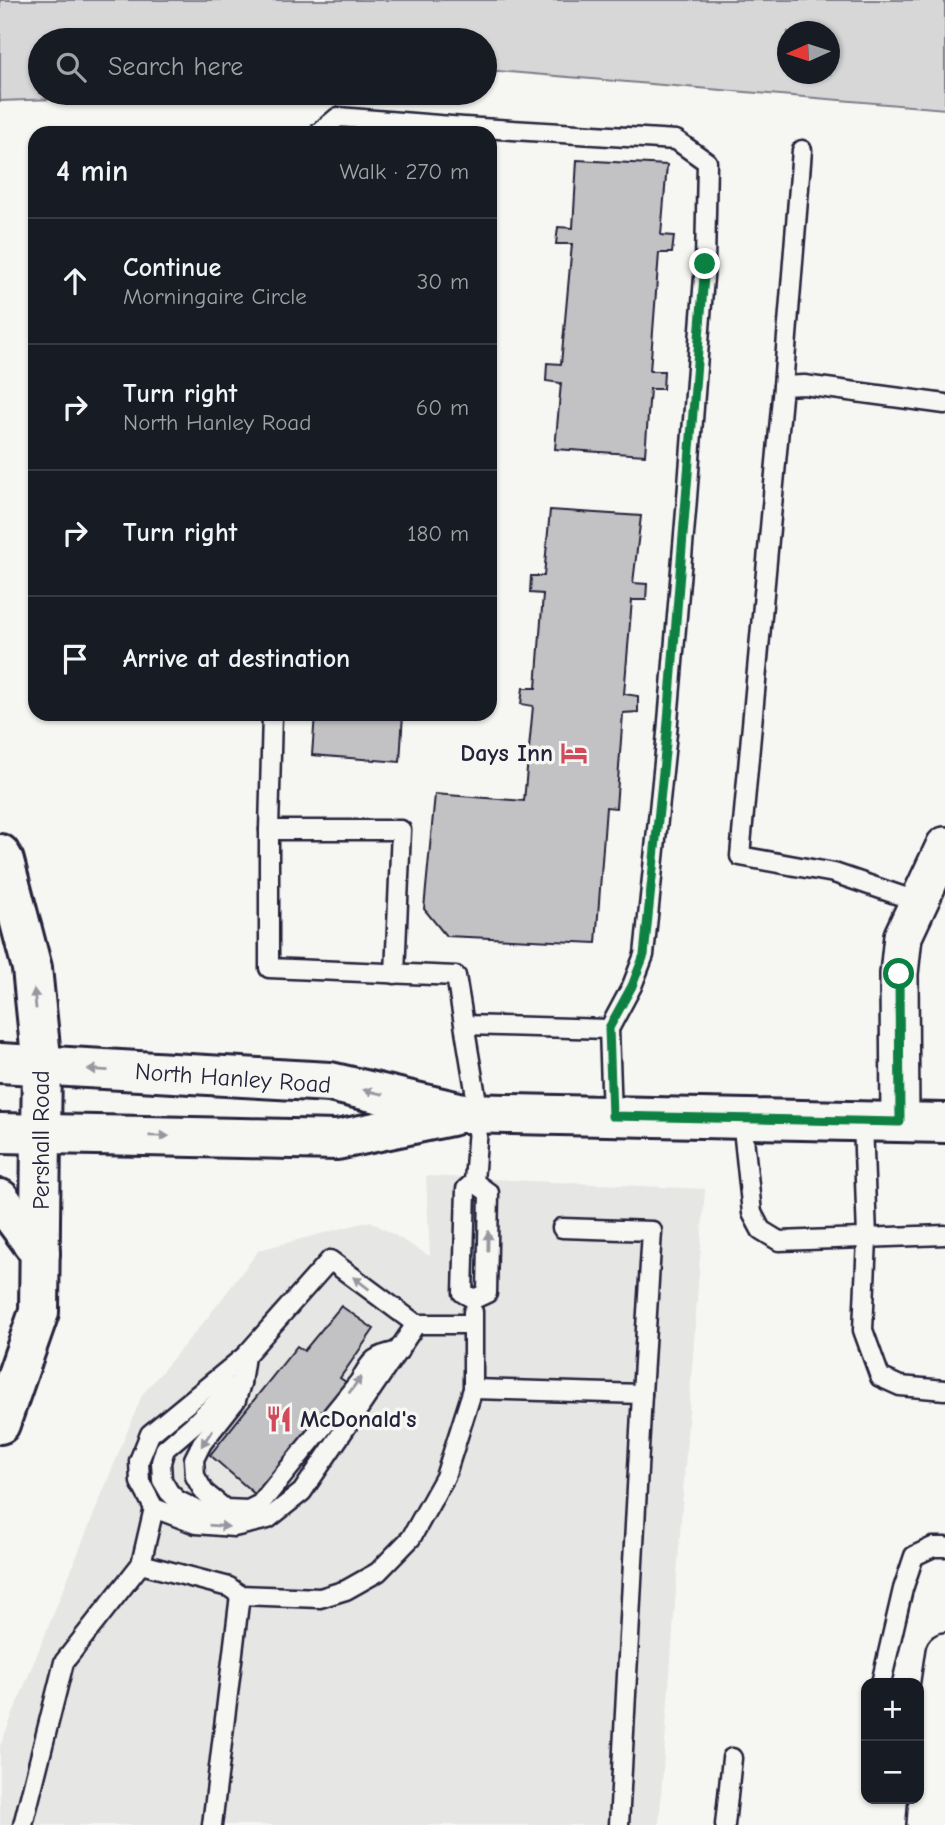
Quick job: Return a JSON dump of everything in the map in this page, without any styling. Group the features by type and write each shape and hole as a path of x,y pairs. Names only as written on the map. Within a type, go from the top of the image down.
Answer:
{"main road":[{"name":"Pershall Road","path":"0,853 32,968 42,1067 39,1312 0,1424"},
{"name":"North Hanley Road","path":"0,1063 330,1083 471,1113 945,1123"},
{"name":"North Hanley Road","path":"0,1133 337,1140 471,1113"},
{"path":"0,1199 40,1253"}],"street":[{"path":"882,1122 903,936 942,858"},
{"path":"926,1825 925,1753 933,1733 945,1657"}],"lane":[{"path":"327,126 338,117 470,126"},
{"path":"497,128 676,140 706,162 705,264 667,733 644,955 632,986 609,1028 612,1116"},
{"path":"802,150 740,856 834,873 919,902"},
{"path":"783,386 804,384 945,404"},
{"path":"141,1564 229,1587 240,1595 320,1598 346,1590 378,1572 411,1538 445,1477 472,1389 474,1299 487,1293 489,1193 474,1182 465,1025 456,976 269,968 272,721"},
{"path":"269,830 401,830 395,974"},
{"path":"465,1025 609,1028"},
{"path":"742,1119 752,1213 761,1230 779,1241 945,1235"},
{"path":"882,1122 867,1238 863,1329 880,1377 900,1386 945,1390"},
{"path":"562,1228 652,1231 619,1825"},
{"path":"416,1324 302,1492 268,1519 234,1527 196,1524 155,1508 140,1482 139,1461 150,1434 245,1356 330,1260 416,1324 472,1324"},
{"path":"242,1383 227,1392 165,1449 161,1461 162,1480 169,1492 177,1500 200,1511 248,1510 260,1504 359,1382 370,1364 380,1355 399,1351"},
{"path":"225,1509 204,1492 195,1476 194,1459 202,1443 236,1401 242,1383 245,1356"},
{"path":"472,1389 642,1394"},
{"path":"23,1825 64,1662 141,1564 155,1508"},
{"path":"882,1678 903,1589 914,1556 933,1547 945,1547"},
{"path":"212,1825 240,1595"},
{"path":"725,1825 732,1758"}],"shaded area":[{"path":"0,0 945,0 945,109 497,71 497,28 28,28 28,100 0,101"},
{"path":"426,1176 705,1189 659,1825 0,1825 0,1746 142,1395 208,1317 259,1250 370,1221 430,1256"}],"building":[{"path":"577,160 667,165 661,235 674,236 672,253 659,253 650,371 664,371 663,389 650,389 645,455 555,449 561,383 546,381 547,363 561,364 572,244 556,244 558,227 573,228"},
{"name":"Days Inn","path":"550,510 641,516 633,583 647,584 646,600 632,600 624,694 638,696 638,712 623,713 616,808 606,807 596,943 446,936 424,909 435,794 524,801 533,706 521,704 523,688 536,688 543,594 530,593 531,576 544,576"},
{"name":"Days Inn","path":"314,721 403,721 400,762 312,755"},
{"name":"McDonald's","path":"341,1306 374,1329 340,1378 349,1384 257,1496 210,1455 297,1346 304,1351"}],"place":[{"name":"Days Inn","path":"574,753"},
{"name":"McDonald's","path":"279,1419"}],"route":[{"path":"705,264 687,511 644,955 632,986 609,1028 612,1116 900,1122 899,974"}]}
